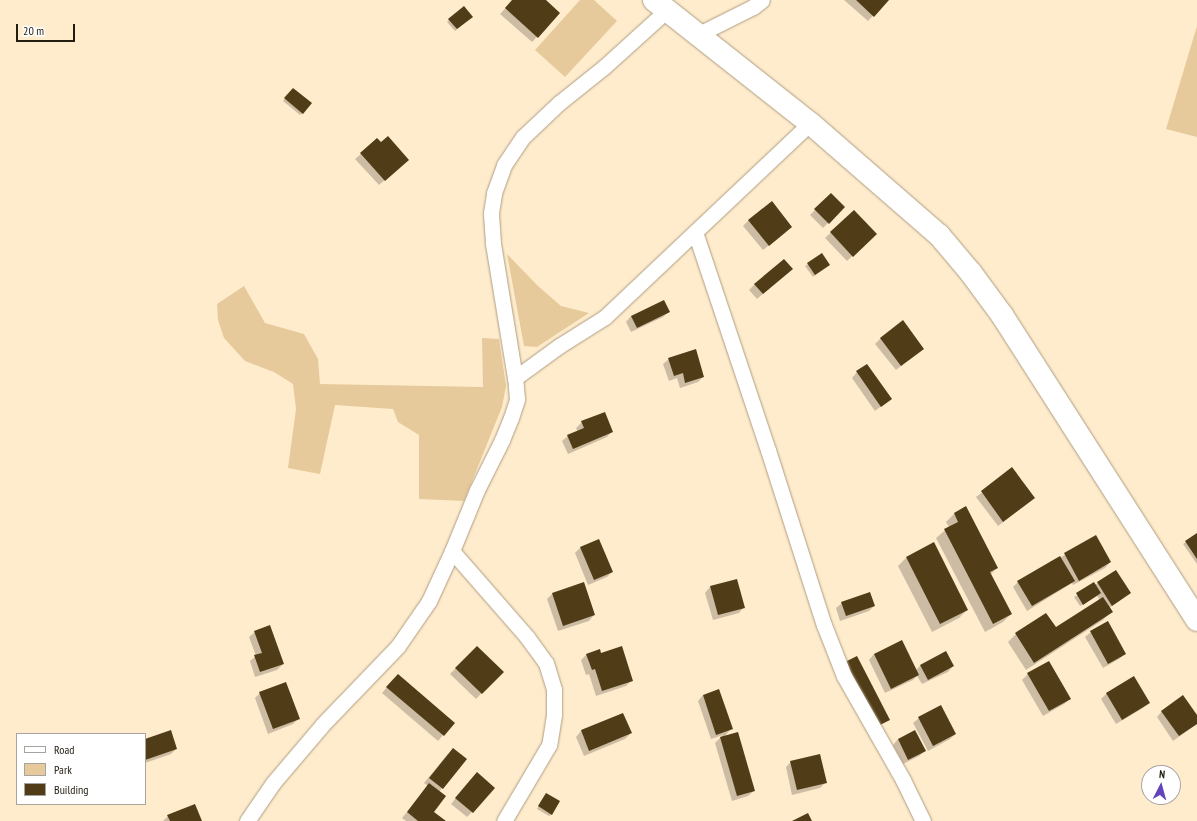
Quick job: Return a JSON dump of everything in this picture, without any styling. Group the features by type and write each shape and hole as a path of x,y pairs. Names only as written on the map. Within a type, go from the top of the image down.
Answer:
{"main road":[{"path":"660,5 810,123 929,226 971,273 1013,333 1197,620"}],"street":[{"path":"697,35 753,7 762,0"},
{"path":"247,821 273,783 323,724 398,646 429,601 452,551 477,490 502,440 511,418 517,399 515,378 493,243 491,213 494,193 504,165 529,132 559,103 604,67 660,5"},
{"path":"515,378 559,346 605,317 810,123"},
{"path":"695,232 771,457 824,625 844,676 903,780 923,821"},
{"path":"452,551 527,637 546,663 554,690 554,715 549,745 504,821"}],"green space":[{"path":"580,0 594,0 617,21 565,77 535,50"},
{"path":"1197,26 1197,137 1166,129"},
{"path":"507,254 538,286 561,306 589,313 537,347 524,346"},
{"path":"244,286 265,323 304,334 318,359 320,384 483,387 482,338 499,339 506,386 502,407 464,501 419,499 419,435 398,422 393,409 335,405 320,474 288,468 296,409 293,384 274,372 245,361 224,338 218,320 217,304"}],"building":[{"path":"512,0 546,0 560,13 538,38 505,8"},
{"path":"856,0 889,0 874,17"},
{"path":"464,6 473,17 457,29 448,19"},
{"path":"293,88 312,103 303,114 284,98"},
{"path":"388,136 409,160 385,181 360,153 377,138 381,142"},
{"path":"831,193 845,207 829,224 814,209"},
{"path":"772,201 792,227 769,246 748,220"},
{"path":"854,210 877,234 853,257 830,232"},
{"path":"822,253 830,265 815,275 807,263"},
{"path":"784,259 793,269 763,294 754,284"},
{"path":"664,300 670,312 637,328 631,316"},
{"path":"903,320 924,349 901,366 880,338"},
{"path":"696,349 704,377 685,383 683,373 674,376 668,358"},
{"path":"867,364 892,399 881,407 856,371"},
{"path":"605,412 613,432 573,449 567,435 584,428 581,421"},
{"path":"1012,467 1035,498 1003,522 981,491"},
{"path":"966,506 998,568 990,572 1012,614 993,624 944,529 958,522 954,513"},
{"path":"1197,533 1197,559 1185,541"},
{"path":"1096,535 1111,562 1079,581 1064,553"},
{"path":"599,539 613,572 594,580 580,547"},
{"path":"934,542 968,610 940,624 906,557"},
{"path":"1060,556 1075,581 1032,606 1017,581"},
{"path":"1116,570 1131,593 1112,606 1097,582"},
{"path":"737,579 745,608 718,615 710,586"},
{"path":"584,582 595,615 563,626 552,593"},
{"path":"1094,582 1101,593 1083,605 1076,593"},
{"path":"870,592 875,606 846,616 841,602"},
{"path":"1103,597 1113,612 1034,663 1015,633 1046,613 1056,627"},
{"path":"1108,621 1126,654 1108,664 1090,631"},
{"path":"270,625 284,664 260,672 254,655 262,653 254,631"},
{"path":"902,640 919,675 891,689 874,654"},
{"path":"477,646 504,672 482,694 455,668"},
{"path":"622,646 633,681 602,691 595,669 592,670 586,654 600,649 601,653"},
{"path":"946,651 954,666 928,680 920,665"},
{"path":"857,656 890,720 878,726 845,662"},
{"path":"1049,661 1071,699 1049,711 1027,673"},
{"path":"398,674 455,723 444,736 386,687"},
{"path":"1134,676 1150,703 1122,720 1106,693"},
{"path":"286,682 300,719 273,729 259,692"},
{"path":"719,689 733,729 716,735 703,695"},
{"path":"1183,695 1197,715 1197,724 1179,736 1161,711"},
{"path":"941,705 956,734 933,746 918,717"},
{"path":"623,713 632,733 589,751 581,730"},
{"path":"171,730 177,749 146,760 146,739"},
{"path":"915,730 926,751 908,760 898,739"},
{"path":"738,732 755,791 737,796 720,737"},
{"path":"453,748 467,759 443,789 429,778"},
{"path":"820,754 827,783 797,790 790,761"},
{"path":"477,772 495,788 473,813 455,798"},
{"path":"429,783 446,796 434,812 446,821 418,821 407,812"},
{"path":"546,793 560,801 552,815 538,806"},
{"path":"195,804 202,821 170,821 167,815"},
{"path":"808,813 812,821 792,821"}]}
